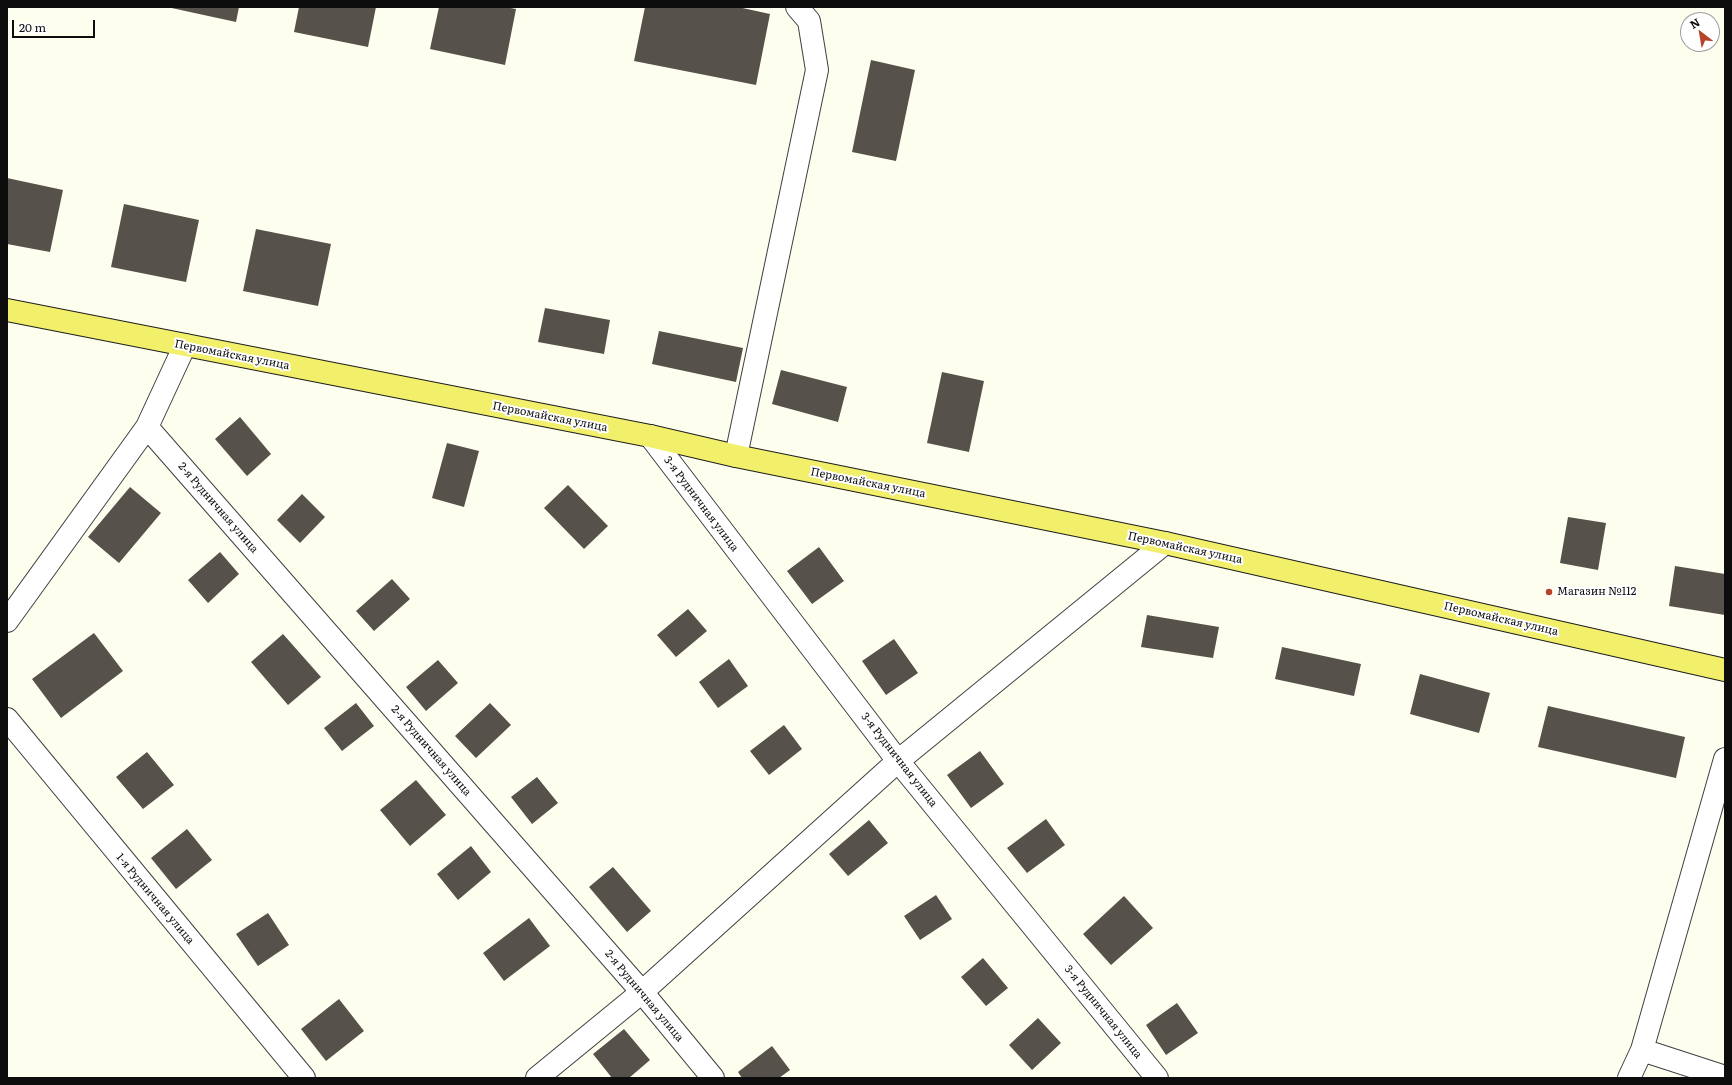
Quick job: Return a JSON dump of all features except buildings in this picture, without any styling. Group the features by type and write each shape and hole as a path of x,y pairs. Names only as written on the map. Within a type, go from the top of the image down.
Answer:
{"main road":[{"name":"Первомайская улица","path":"7,310 650,436 736,456 1165,543 1725,670"}],"street":[{"path":"736,456 817,70 809,21 797,7"},
{"path":"7,621 147,427 185,345"},
{"name":"2-я Рудничная улица","path":"147,427 642,992 712,1078"},
{"name":"3-я Рудничная улица","path":"650,436 898,761 1157,1078"},
{"path":"537,1078 642,992 898,761 1165,543"},
{"name":"1-я Рудничная улица","path":"7,719 304,1078"},
{"path":"1629,1078 1642,1050 1725,759"},
{"path":"1642,1050 1725,1077"}],"place":[{"name":"Магазин №112","path":"1549,592"}]}
